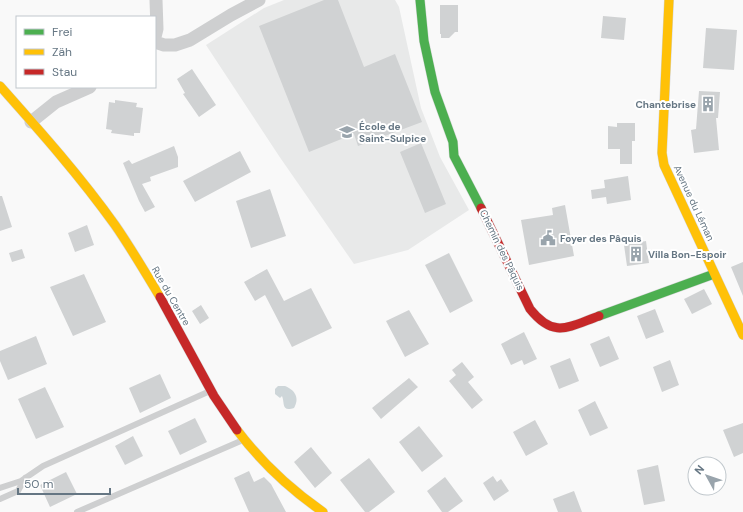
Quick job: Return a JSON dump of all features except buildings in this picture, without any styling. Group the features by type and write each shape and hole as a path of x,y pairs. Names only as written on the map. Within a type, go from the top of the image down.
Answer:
{"street":[{"path":"156,0 156,33"},
{"path":"156,42 164,45 175,45 190,40 259,0"},
{"name":"Chemin des Pâquis","path":"420,0 424,41 435,92 453,142 454,156 530,309 537,318 547,325 559,329 572,326 714,274"},
{"name":"Avenue du Léman","path":"669,0 662,153 664,165 743,335"},
{"name":"Rue du Centre","path":"0,86 86,188 122,236 156,290 211,390 229,419 244,439 291,488 323,512"},
{"path":"31,122 56,102 88,88"}],"lane":[{"path":"0,488 21,481 43,466 211,390"},
{"path":"78,512 244,439"},
{"path":"0,499 18,491 25,478"}],"shaded area":[{"name":"École de Saint-Sulpice","path":"284,0 395,0 399,7 421,108 440,157 469,210 408,250 354,264 279,156 206,45 264,8"},
{"path":"278,386 285,386 294,392 297,401 294,408 285,408 282,396 280,398 275,394 275,389"}],"traffic: fast":[{"path":"420,0 424,41 435,92 453,142 454,156 481,208"},
{"path":"599,316 714,274"}],"traffic: slow":[{"path":"669,0 662,153 664,165 743,335"},
{"path":"0,86 59,154 102,207 127,242 160,297"},
{"path":"237,430 266,464 299,494 323,512"}],"traffic: jam":[{"path":"481,208 530,309 539,318 547,324 562,328 570,327 599,316"},
{"path":"160,297 214,396 237,430"}],"place":[{"name":"Chantebrise","path":"708,104"},
{"name":"École de Saint-Sulpice","path":"347,132"},
{"name":"Foyer des Pâquis","path":"548,238"},
{"name":"Villa Bon-Espoir","path":"636,254"}]}
